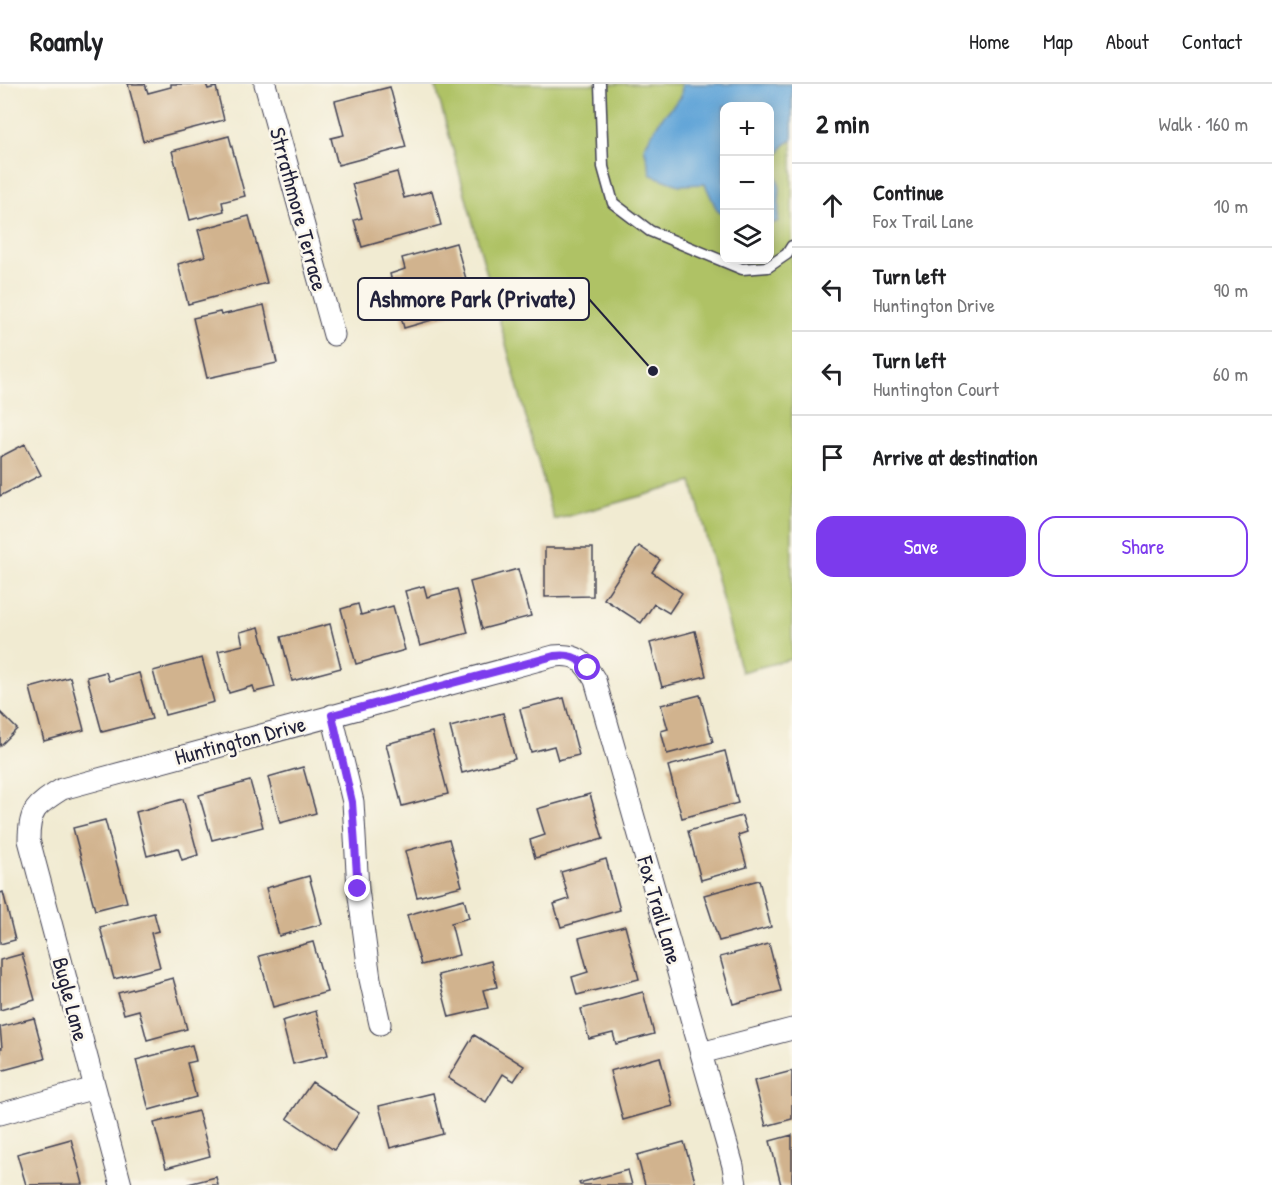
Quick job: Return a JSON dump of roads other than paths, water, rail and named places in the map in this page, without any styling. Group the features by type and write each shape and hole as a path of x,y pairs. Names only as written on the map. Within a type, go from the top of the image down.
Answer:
{"street":[{"name":"Strrathmore Terrace","path":"265,84 334,335"},
{"name":"Huntington Drive","path":"32,813 39,804 62,789 560,655"},
{"name":"Fox Trail Lane","path":"560,655 579,659 595,680 736,1185"},
{"path":"332,715 352,802 358,889 370,979 380,1024"},
{"name":"Bugle Lane","path":"32,813 29,823 29,840 121,1185"},
{"path":"701,1053 792,1029"},
{"path":"0,1114 95,1088"}],"lane":[{"path":"600,84 603,167 613,203 650,231 742,269 768,267 787,254 792,246"}],"water":[{"path":"682,84 792,84 792,140 784,145 774,162 774,102 720,102 720,213 705,184 679,185 651,175 644,147 660,120 681,97"},
{"path":"774,167 780,188 778,221 774,223"}],"place":[{"name":"Ashmore Park (Private)","path":"653,371"}]}
